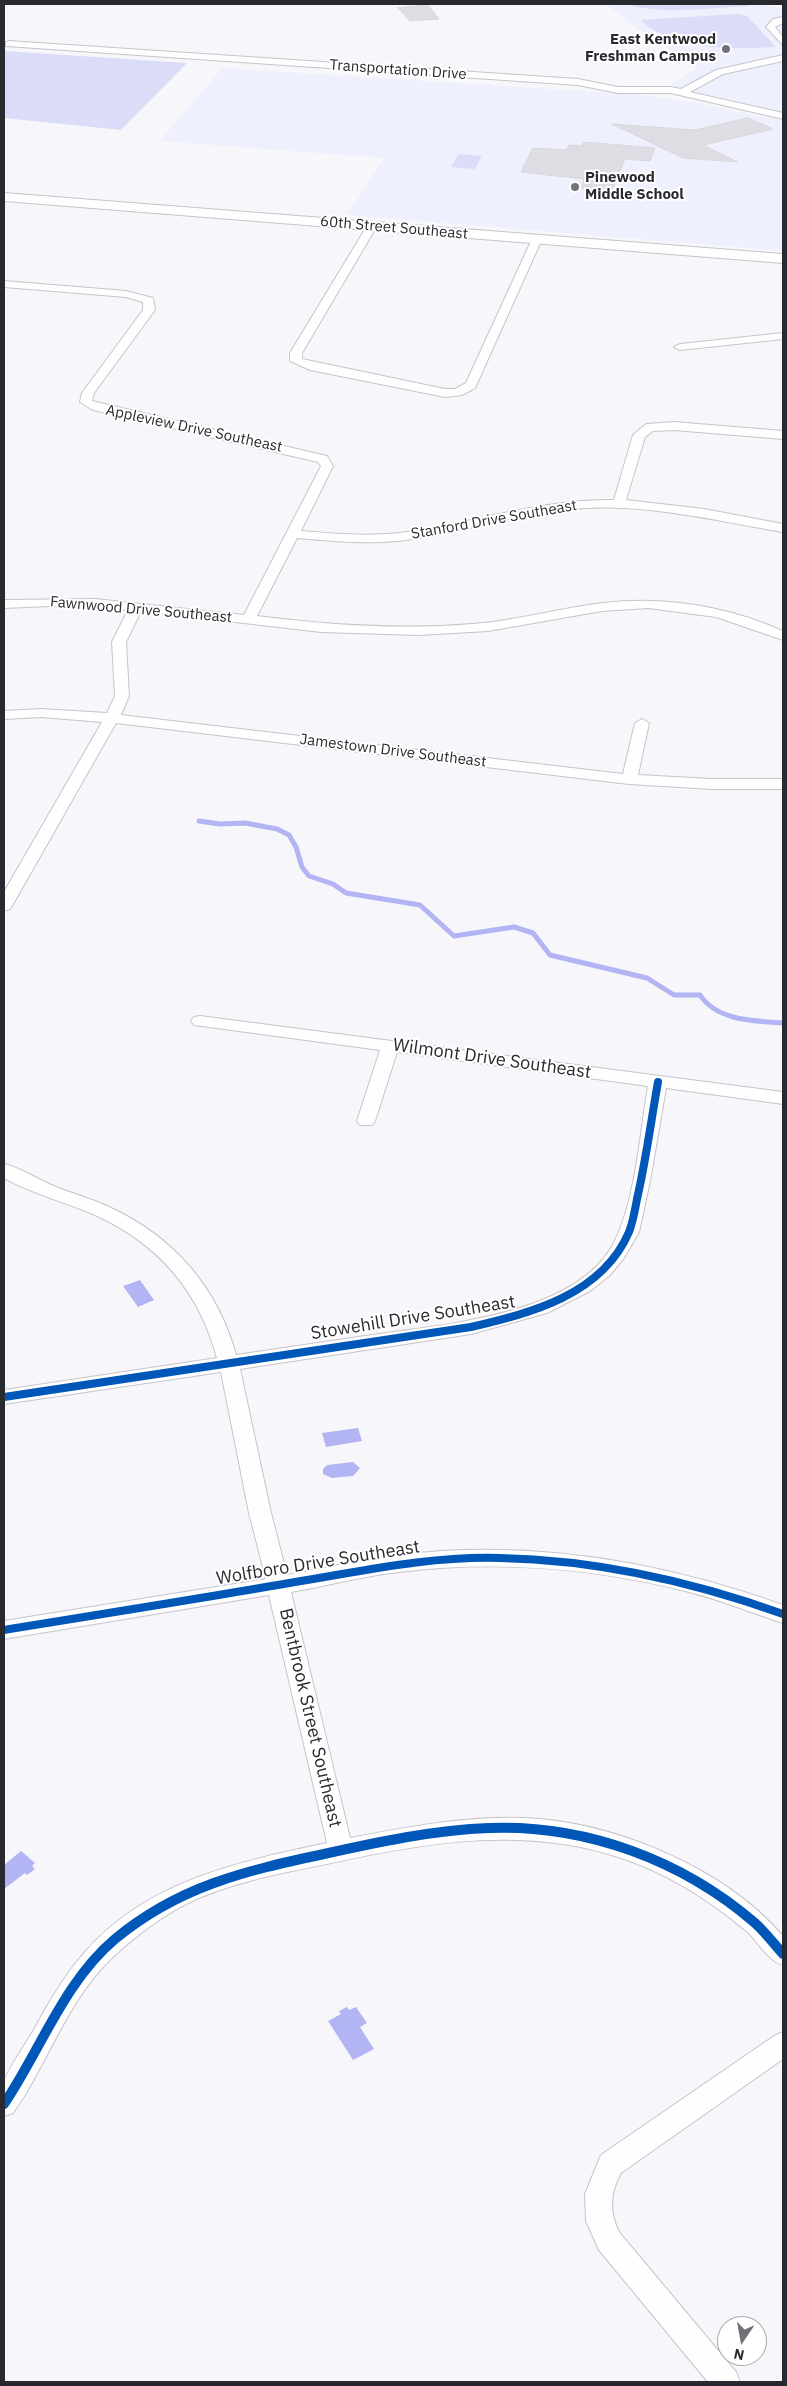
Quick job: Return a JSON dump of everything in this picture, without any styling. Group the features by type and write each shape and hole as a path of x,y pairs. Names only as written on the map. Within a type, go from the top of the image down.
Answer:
{"main road":[{"name":"60th Street Southeast","path":"5,199 783,259"}],"street":[{"path":"783,20 776,21 770,28 783,42"},
{"name":"Transportation Drive","path":"9,44 578,82 618,90 671,90 783,116"},
{"path":"683,92 698,81 724,69 783,58"},
{"path":"372,226 296,353 296,361 310,366 433,391 458,392 471,385 537,239"},
{"name":"Appleview Drive Southeast","path":"4,284 126,294 149,300 149,310 88,393 86,402 103,410 323,459 327,466 249,619"},
{"path":"680,347 783,336"},
{"path":"619,503 639,434 650,427 674,426 783,435"},
{"name":"Stanford Drive Southeast","path":"292,534 346,540 383,539 446,529 552,507 619,503 684,510 783,528"},
{"name":"Fawnwood Drive Southeast","path":"4,604 76,602 249,619"},
{"path":"249,619 365,630 449,630 505,625 603,607 643,605 718,613 757,624 783,636"},
{"path":"4,906 112,718 122,696 120,642 136,607"},
{"name":"Jamestown Drive Southeast","path":"4,714 42,713 112,718 629,779 712,784 783,784"},
{"path":"629,779 642,723"},
{"name":"Wilmont Drive Southeast","path":"200,1021 783,1098"},
{"path":"366,1121 390,1046"},
{"name":"Stowehill Drive Southeast","path":"228,1362 471,1326 512,1318 531,1313 587,1284 610,1261 630,1227 658,1082"},
{"name":"Bentbrook Street Southeast","path":"4,1170 49,1193 112,1216 134,1228 179,1265 200,1291 216,1324 228,1362 260,1511 341,1850"},
{"path":"4,1397 228,1362"},
{"name":"Wolfboro Drive Southeast","path":"4,1630 279,1585 393,1564 494,1558 545,1559 652,1573 716,1589 783,1614"},
{"path":"4,2104 20,2081 59,2010 95,1958 140,1920 196,1887 263,1866 341,1850 435,1834 491,1828 526,1828 588,1838 619,1846 662,1863 712,1891 755,1924 783,1954"},
{"path":"726,2382 609,2241 599,2222 596,2202 600,2181 611,2164 783,2044"}],"shaded area":[{"name":"East Kentwood Freshman Campus","path":"606,4 761,4 783,9 783,112 669,85 698,68 639,30"},
{"path":"623,4 747,4 749,6 670,10"},
{"path":"738,14 747,16 776,47 723,48 687,43 670,38 641,20"},
{"path":"4,51 187,63 121,130 4,118"},
{"name":"Pinewood Middle School","path":"222,68 646,95 708,105 783,121 783,251 347,215 384,158 160,141"},
{"path":"459,154 482,156 475,169 451,167"}],"water":[{"path":"140,1280 154,1300 138,1307 123,1286"},
{"path":"358,1428 362,1441 326,1447 322,1433"},
{"path":"353,1462 360,1468 353,1476 332,1478 323,1474 323,1469 327,1465"},
{"path":"21,1851 35,1863 32,1866 35,1869 27,1875 25,1873 4,1889 4,1865"},
{"path":"347,2007 349,2010 356,2007 367,2023 360,2027 374,2049 353,2060 328,2021 341,2014 339,2011"}],"building":[{"path":"428,5 439,19 410,21 398,8"},
{"path":"748,118 773,129 703,145 738,162 683,158 612,124 695,130"},
{"path":"584,142 655,148 650,161 625,159 612,190 581,188 584,179 521,172 533,148 566,150 569,145 582,146"}],"waterway":[{"path":"199,821 220,824 245,823 277,829 289,835 296,847 302,867 309,876 333,884 346,893 420,905 454,936 514,927 533,933 550,955 647,978 674,995 700,995 707,1004 726,1015 749,1020 783,1023"}],"cycle path":[{"path":"4,1397 471,1327 517,1316 562,1298 602,1272 617,1254 629,1232 641,1181 658,1082"},
{"path":"4,1630 294,1583 385,1565 449,1559 547,1560 595,1565 643,1573 690,1584 737,1597 783,1614"},
{"path":"4,2104 27,2068 69,1992 95,1958 137,1922 179,1896 224,1878 271,1865 361,1846 425,1835 489,1828 525,1828 561,1832 596,1840 631,1850 665,1864 697,1881 755,1923 783,1954"}],"place":[{"name":"East Kentwood Freshman Campus","path":"726,49"},
{"name":"Pinewood Middle School","path":"575,187"}]}
